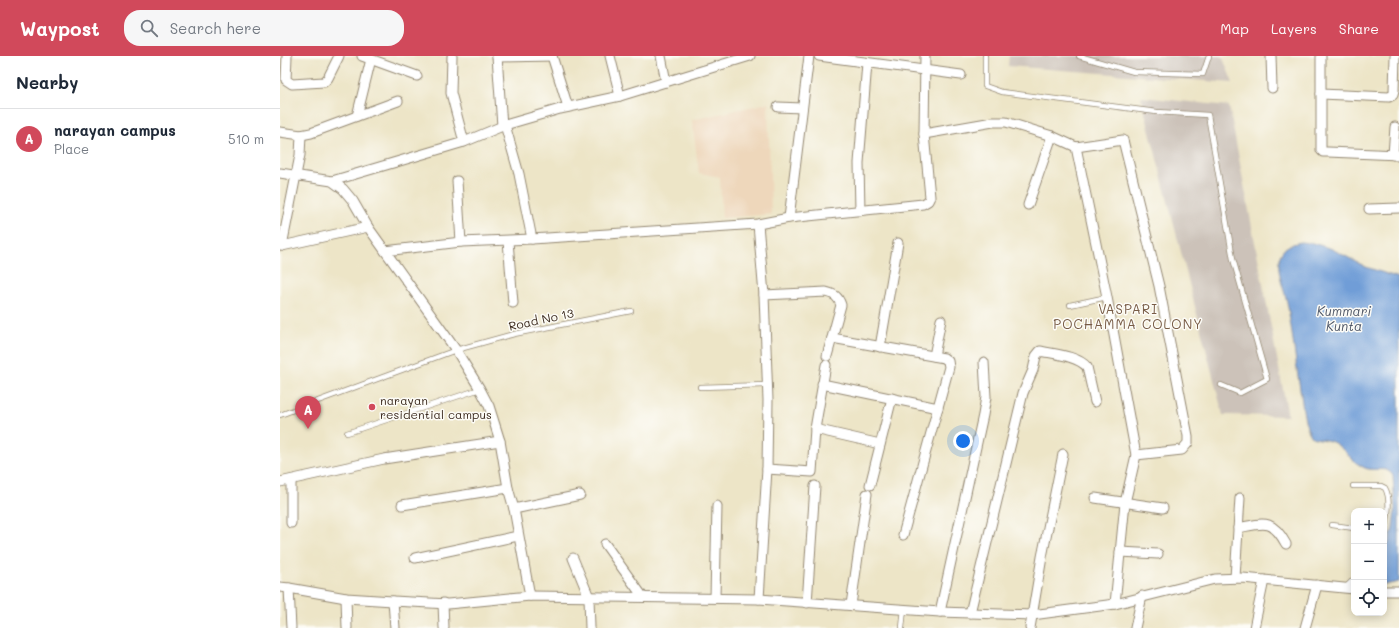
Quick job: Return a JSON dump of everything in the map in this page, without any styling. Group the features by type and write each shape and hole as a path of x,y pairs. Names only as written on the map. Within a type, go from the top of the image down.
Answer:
{"street":[{"path":"287,56 286,80 292,84 324,82 328,78 339,56"},
{"path":"362,56 417,76"},
{"path":"452,56 451,93 464,142"},
{"path":"532,239 519,174 504,125 497,56 552,56 568,107"},
{"path":"610,56 620,96"},
{"path":"661,56 666,82"},
{"path":"280,172 332,181 464,142 504,125 568,107 620,96 750,56"},
{"path":"789,218 809,56"},
{"path":"819,56 961,75"},
{"path":"385,251 461,242 508,241 758,224 789,218 923,204 928,201 930,197 924,134 925,56"},
{"path":"1271,56 1272,88"},
{"path":"1321,56 1320,146 1323,152 1396,155 1394,127"},
{"path":"1321,94 1389,97 1393,95 1394,56"},
{"path":"357,116 371,59"},
{"path":"860,211 859,162 867,62"},
{"path":"280,132 301,135 311,133 398,101"},
{"path":"778,106 802,108"},
{"path":"924,134 993,122 1006,122 1052,136 1076,147 1123,140 1159,286 1188,436 1188,442 1182,450 1136,455"},
{"path":"301,135 300,155 281,246 368,227"},
{"path":"1028,205 1052,136"},
{"path":"1076,147 1107,297 1136,455 1126,503 1115,604"},
{"path":"332,181 353,201 368,227 456,350 489,406 500,441 530,596"},
{"path":"457,181 461,242"},
{"path":"1370,209 1399,208"},
{"path":"758,224 764,294 767,385 766,469 759,599"},
{"path":"508,241 513,303"},
{"path":"880,347 898,243"},
{"path":"764,294 826,292 834,294 841,304 826,361 822,384 815,429 812,472 766,469"},
{"path":"934,356 941,320"},
{"path":"832,338 934,356 947,359 949,363 904,534"},
{"path":"970,613 1023,393 1033,370 1036,356 1040,351 1084,363 1087,367 1095,402"},
{"path":"940,612 983,415 986,397 984,362"},
{"path":"822,384 938,408"},
{"path":"870,485 892,398"},
{"path":"815,429 880,444"},
{"path":"280,482 384,459 500,441"},
{"path":"1030,628 1042,557 1063,454"},
{"path":"291,480 291,523"},
{"path":"807,603 815,486"},
{"path":"402,505 508,488"},
{"path":"852,605 867,494"},
{"path":"514,509 580,495"},
{"path":"1096,498 1163,508"},
{"path":"1235,578 1240,498"},
{"path":"715,598 717,506"},
{"path":"1238,528 1268,524 1276,528 1286,544"},
{"path":"415,558 518,536"},
{"path":"605,544 643,597"},
{"path":"1120,552 1158,554"},
{"path":"573,558 589,597 590,628"},
{"path":"291,628 285,588 346,598 443,603 530,596 715,598 759,599 904,610 1032,616 1115,604 1142,596 1215,579 1235,578 1317,585 1351,584"},
{"path":"1254,628 1264,580"},
{"path":"1305,628 1317,585"},
{"path":"1387,591 1399,591"},
{"path":"1135,628 1142,596"},
{"path":"346,598 347,628"},
{"path":"393,601 395,628"},
{"path":"443,603 444,628"}],"lane":[{"path":"985,56 985,86 1002,92 1157,112 1208,114 1232,259 1267,380 1240,392 1221,385"},
{"path":"1078,56 1134,72 1203,74 1209,56"},
{"path":"1070,305 1107,297"},
{"name":"Road No 13","path":"280,415 456,350 514,334 631,311"},
{"path":"700,387 767,385"},
{"path":"347,433 480,389"},
{"path":"1353,486 1381,486 1385,488 1388,493 1387,520"},
{"path":"1332,525 1351,528"},
{"path":"902,628 904,610"}],"shaded area":[{"path":"1009,56 1222,56 1233,83 1008,66"},
{"path":"1141,97 1229,106 1288,416 1223,415"},
{"path":"768,103 771,214 722,218 720,177 699,173 692,120"}],"water":[{"name":"Kummari Kunta","path":"1301,242 1316,244 1332,249 1366,267 1399,278 1399,582 1387,584 1387,546 1393,528 1395,508 1393,476 1388,471 1369,469 1361,466 1333,442 1312,437 1309,433 1303,411 1287,301 1281,282 1279,269 1280,256 1286,248"}],"place":[{"name":"narayan residential campus","path":"372,407"},
{"name":"narayan campus","path":"308,429"}],"district":[{"name":"VASPARI POCHAMMA COLONY","path":"1128,316"}]}
